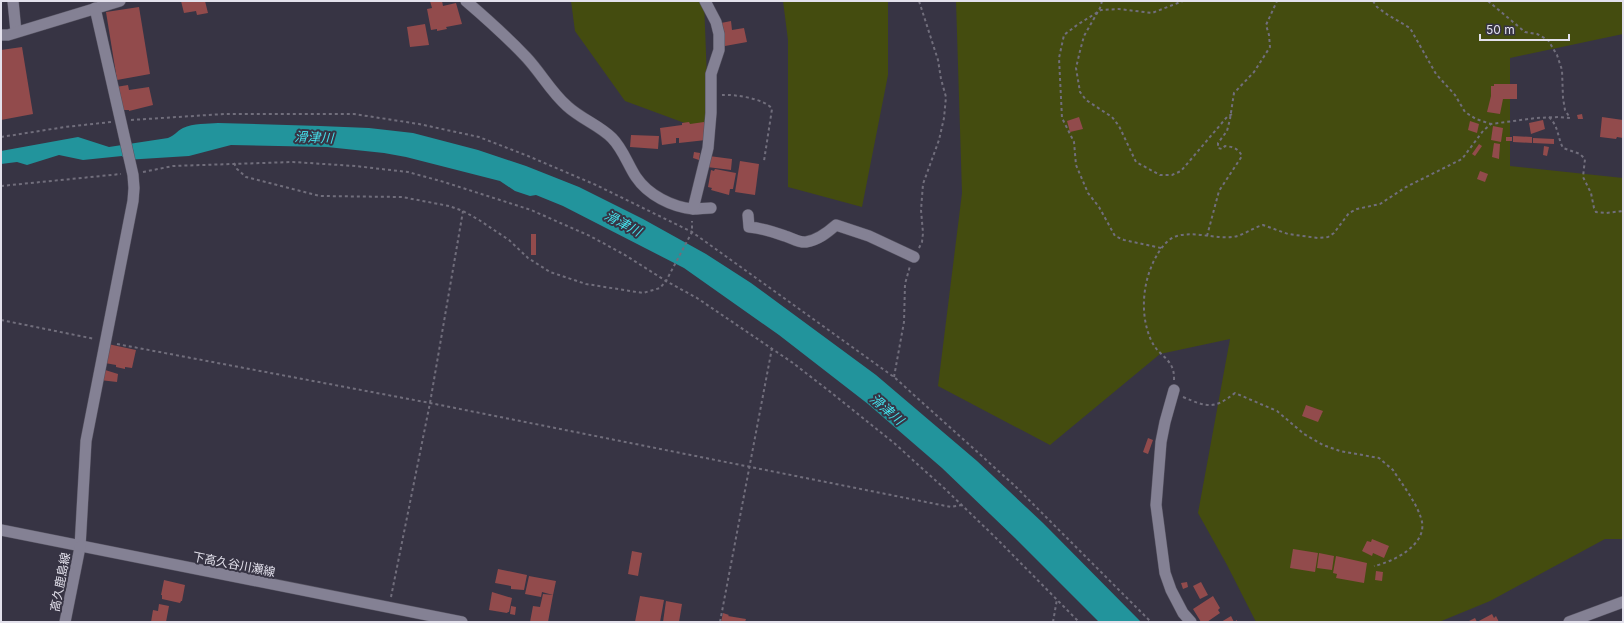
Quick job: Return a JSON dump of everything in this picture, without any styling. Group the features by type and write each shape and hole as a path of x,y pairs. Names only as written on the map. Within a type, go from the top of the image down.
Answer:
{"street":[{"path":"13,1 16,32"},
{"path":"1,35 16,32 100,5 120,1"},
{"path":"466,1 505,36 527,59 551,90 568,108 612,138 620,149 636,178 646,190 674,204 693,209 711,208"},
{"path":"693,209 708,148 711,113 711,74 719,50 720,42 716,22 705,1"},
{"name":"高久鹿島線","path":"65,622 80,546 86,441 133,201 134,188 100,5"},
{"path":"748,215 749,227 785,236 797,241 805,242 816,239 826,234 836,226 869,236 914,257"},
{"path":"1174,390 1161,442 1156,505 1165,573 1171,590 1183,612 1191,622"},
{"name":"下高久谷川瀬線","path":"1,530 462,622"},
{"path":"1569,622 1623,602"}],"path":[{"path":"894,377 904,322 905,284 914,257 922,242 923,233 921,210 923,184 939,140 944,118 946,97 938,60 919,1"},
{"path":"1102,1 1084,36 1080,51 1076,68 1080,92 1086,100 1112,117 1119,126 1136,162 1160,175 1172,175 1181,171 1232,114"},
{"path":"1161,248 1115,236 1099,207 1088,193 1076,165 1074,142 1062,118 1059,58 1064,35 1077,24 1101,10 1119,9 1152,13 1183,1"},
{"path":"1207,236 1219,191 1242,156 1239,150 1232,147 1225,146 1222,149 1218,148 1218,143 1226,130 1232,114 1234,93 1254,72 1270,47 1266,24 1277,1"},
{"path":"1372,1 1388,16 1410,28 1436,74 1455,95 1465,112 1476,119 1491,124 1549,117 1570,118 1565,110 1562,70 1557,55 1548,40 1537,34 1525,32 1488,1"},
{"path":"711,98 719,95 731,94 770,105 772,109 764,161"},
{"path":"1,137 65,127 224,114 354,114 419,124 479,137 528,156 596,185 692,232 894,377 1014,486 1151,622"},
{"path":"1549,117 1557,127 1559,139 1563,148 1580,154 1585,159 1583,177 1591,193 1596,212 1606,213 1623,211"},
{"path":"1374,566 1384,564 1408,551 1416,543 1422,528 1422,519 1393,470 1379,458 1340,451 1323,446 1304,434 1277,411 1235,393 1222,402 1215,405 1208,405 1183,397 1174,390 1174,369 1170,362 1160,354 1151,340 1144,308 1147,275 1161,248 1173,238 1183,235 1220,238 1234,237 1263,225 1288,234 1318,238 1328,237 1334,233 1349,213 1357,209 1380,204 1406,187 1462,160 1483,131 1491,124"},
{"path":"1,186 132,173 173,166 293,162 355,166 408,172 531,210 577,230 626,255 666,281 698,298 772,348 894,443 962,505 1079,622"},
{"path":"234,163 236,169 246,177 320,196 402,197 449,206 463,211 509,240 528,258 540,266 562,277 586,284 643,293 660,288 666,281 692,232 693,209"},
{"path":"389,607 430,403 463,211"},
{"path":"1,320 430,403 951,507 962,505"},
{"path":"720,622 748,467 772,348"},
{"path":"1053,622 1057,599"}],"green space":[{"path":"571,1 704,1 709,132 625,101 575,31"},
{"path":"783,1 888,1 888,75 862,207 788,187 788,40"},
{"path":"956,1 1623,1 1623,34 1510,58 1510,166 1623,178 1623,539 1605,539 1490,601 1439,622 1256,622 1198,513 1230,339 1160,354 1050,445 938,386 962,193"}],"water":[{"name":"滑津川","path":"218,123 369,128 413,133 478,150 526,166 579,187 643,219 706,254 751,283 876,375 977,461 1043,523 1141,622 1099,622 942,468 868,404 779,335 684,268 563,206 536,195 530,196 515,191 500,181 406,157 384,153 327,147 231,145 189,156 125,160 122,156 83,160 59,155 27,165 17,162 1,164 1,151 78,137 109,147 168,138 187,126"}],"building":[{"path":"181,1 205,1 208,13 197,15 196,11 184,13"},
{"path":"430,1 442,1 443,6 456,3 462,24 446,27 447,29 437,31 437,29 431,30 427,9 432,8"},
{"path":"139,7 150,74 117,80 106,12"},
{"path":"731,21 732,30 744,28 747,42 725,46 721,23"},
{"path":"425,24 429,45 410,47 407,27"},
{"path":"22,47 33,114 1,120 1,50"},
{"path":"1494,84 1517,84 1517,99 1503,99 1500,114 1487,112 1491,96 1491,86 1494,86"},
{"path":"128,85 129,90 149,87 153,105 129,111 124,110 124,108 120,108 116,87"},
{"path":"1582,114 1583,119 1578,119 1577,115"},
{"path":"1079,117 1083,129 1070,132 1067,121"},
{"path":"1602,117 1623,120 1623,138 1617,137 1616,139 1600,137"},
{"path":"1543,120 1545,129 1531,134 1529,123"},
{"path":"1470,121 1479,124 1477,133 1468,130"},
{"path":"689,122 690,124 704,122 706,140 679,143 679,138 676,138 676,143 662,145 660,128 682,125 682,123"},
{"path":"1493,126 1503,128 1501,142 1491,140"},
{"path":"631,135 659,136 658,149 630,147"},
{"path":"1513,136 1532,137 1532,143 1513,142"},
{"path":"1506,137 1512,137 1512,141 1506,141"},
{"path":"1533,138 1554,139 1554,144 1533,143"},
{"path":"1494,143 1500,144 1499,159 1492,157"},
{"path":"1479,144 1482,146 1475,156 1472,154"},
{"path":"1544,146 1549,147 1547,156 1543,155"},
{"path":"694,152 700,153 699,160 693,158"},
{"path":"709,156 732,159 731,170 707,167"},
{"path":"740,161 759,164 755,195 735,192"},
{"path":"715,169 736,173 733,189 730,189 729,195 711,190 712,188 708,187 711,170 714,171"},
{"path":"1480,171 1488,174 1485,182 1477,179"},
{"path":"531,234 536,234 536,255 531,255"},
{"path":"108,344 136,350 132,368 125,367 125,369 116,367 116,365 105,363"},
{"path":"102,369 118,374 117,382 100,380"},
{"path":"1306,405 1323,411 1318,422 1302,416"},
{"path":"1148,438 1153,440 1148,454 1143,452"},
{"path":"1372,539 1389,546 1384,558 1373,553 1372,556 1362,551 1367,541 1371,542"},
{"path":"1293,549 1318,553 1315,572 1290,568"},
{"path":"632,551 642,553 638,576 628,574"},
{"path":"1319,553 1334,556 1332,570 1317,568"},
{"path":"1336,556 1367,563 1364,583 1336,578 1337,574 1333,573"},
{"path":"498,569 527,575 524,590 511,589 511,586 495,583"},
{"path":"1376,571 1383,572 1382,581 1375,580"},
{"path":"529,576 556,581 553,595 542,592 541,597 525,594"},
{"path":"164,580 185,585 182,601 180,603 162,599 161,595"},
{"path":"1187,582 1188,587 1183,589 1181,583"},
{"path":"1201,582 1208,595 1200,599 1193,586"},
{"path":"492,592 512,598 509,612 489,610"},
{"path":"543,594 553,595 548,622 530,622 533,606 540,607"},
{"path":"640,596 664,600 660,622 635,622"},
{"path":"1213,596 1220,608 1218,610 1220,613 1207,622 1201,622 1193,609"},
{"path":"666,601 682,604 679,622 663,622"},
{"path":"159,604 169,606 166,622 151,622 153,610 158,611"},
{"path":"511,606 516,607 515,615 510,614"},
{"path":"723,613 729,615 728,616 746,619 745,622 721,622"},
{"path":"1492,614 1494,618 1496,616 1499,622 1477,622"},
{"path":"1231,616 1234,622 1221,622"},
{"path":"1475,618 1477,622 1467,622"}]}
